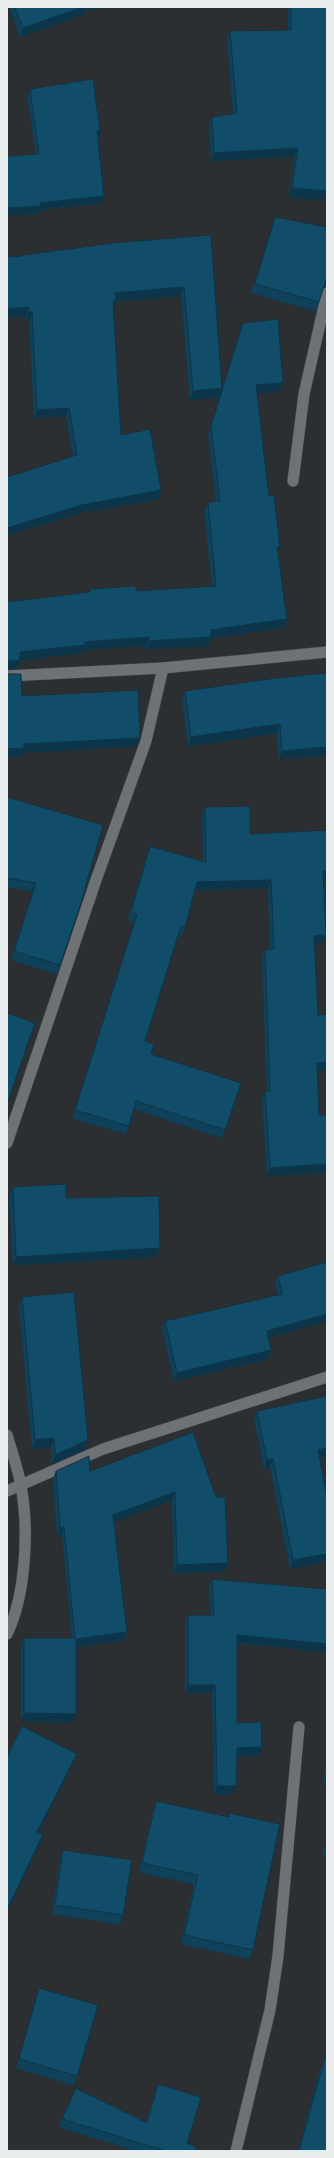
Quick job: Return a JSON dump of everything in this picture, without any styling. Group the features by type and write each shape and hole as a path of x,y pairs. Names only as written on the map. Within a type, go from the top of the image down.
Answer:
{"street":[{"path":"294,481 304,394 327,293"},
{"path":"7,676 163,668 327,652"},
{"path":"7,1140 146,742 163,668"},
{"path":"7,1491 103,1449 327,1376"},
{"path":"7,1436 21,1486 25,1536 23,1575 12,1625 7,1634"},
{"path":"236,2151 270,2010 284,1914 299,1727"}],"building":[{"path":"15,7 83,7 23,28"},
{"path":"291,7 327,7 327,191 292,188 298,148 214,153 212,117 237,113 230,31 291,30"},
{"path":"93,79 100,131 97,131 104,196 40,203 41,206 7,208 7,156 39,154 30,89"},
{"path":"275,217 327,227 327,276 319,302 255,284"},
{"path":"211,235 222,388 193,391 184,287 115,293 116,300 113,301 121,435 150,429 161,490 82,505 7,528 7,477 77,455 69,408 37,410 32,312 29,312 29,307 7,309 7,257 114,243"},
{"path":"278,319 283,383 256,385 269,496 274,495 280,547 277,547 287,619 211,630 211,637 149,641 149,637 85,642 85,645 20,652 20,660 7,662 7,602 90,592 90,589 136,586 136,591 216,586 208,502 220,501 211,426 243,323"},
{"path":"327,673 327,747 282,751 280,724 191,737 185,691 276,678"},
{"path":"7,674 21,674 22,696 138,690 140,738 24,744 24,748 7,749"},
{"path":"7,797 103,825 80,906 60,965 14,951 36,883 7,878"},
{"path":"250,806 250,834 327,830 327,870 323,871 326,935 314,936 318,1015 327,1014 327,1062 317,1063 319,1115 327,1115 327,1164 270,1168 265,1091 270,1092 265,949 274,949 271,880 197,882 185,927 181,926 145,1041 154,1044 151,1054 241,1083 225,1130 136,1101 129,1126 75,1110 137,914 131,912 150,846 206,862 205,807"},
{"path":"7,1013 35,1023 7,1104"},
{"path":"66,1184 66,1198 159,1196 160,1248 16,1257 13,1187"},
{"path":"327,1262 327,1314 267,1331 271,1350 177,1373 165,1321 282,1294 278,1276"},
{"path":"74,1292 88,1440 55,1455 54,1438 35,1440 22,1297"},
{"path":"327,1396 327,1448 318,1450 327,1498 327,1554 293,1560 273,1459 267,1460 257,1411"},
{"path":"193,1432 216,1497 225,1497 228,1563 177,1565 175,1492 113,1515 127,1632 76,1639 76,1714 24,1713 24,1638 75,1638 64,1527 60,1528 56,1471 89,1456 90,1471"},
{"path":"212,1579 327,1589 327,1644 237,1635 237,1723 261,1722 262,1747 237,1748 236,1786 217,1786 215,1685 188,1685 188,1615 214,1615"},
{"path":"22,1726 77,1754 37,1832 43,1834 7,1910 7,1757"},
{"path":"156,1801 229,1817 229,1813 280,1824 253,1950 184,1935 198,1875 142,1863"},
{"path":"63,1850 132,1860 123,1915 55,1905"},
{"path":"39,1988 98,2005 77,2076 19,2059"},
{"path":"327,2052 327,2151 299,2151 321,2072"},
{"path":"158,2084 201,2097 187,2143 197,2148 196,2151 166,2151 62,2119 76,2088 147,2123"}]}
